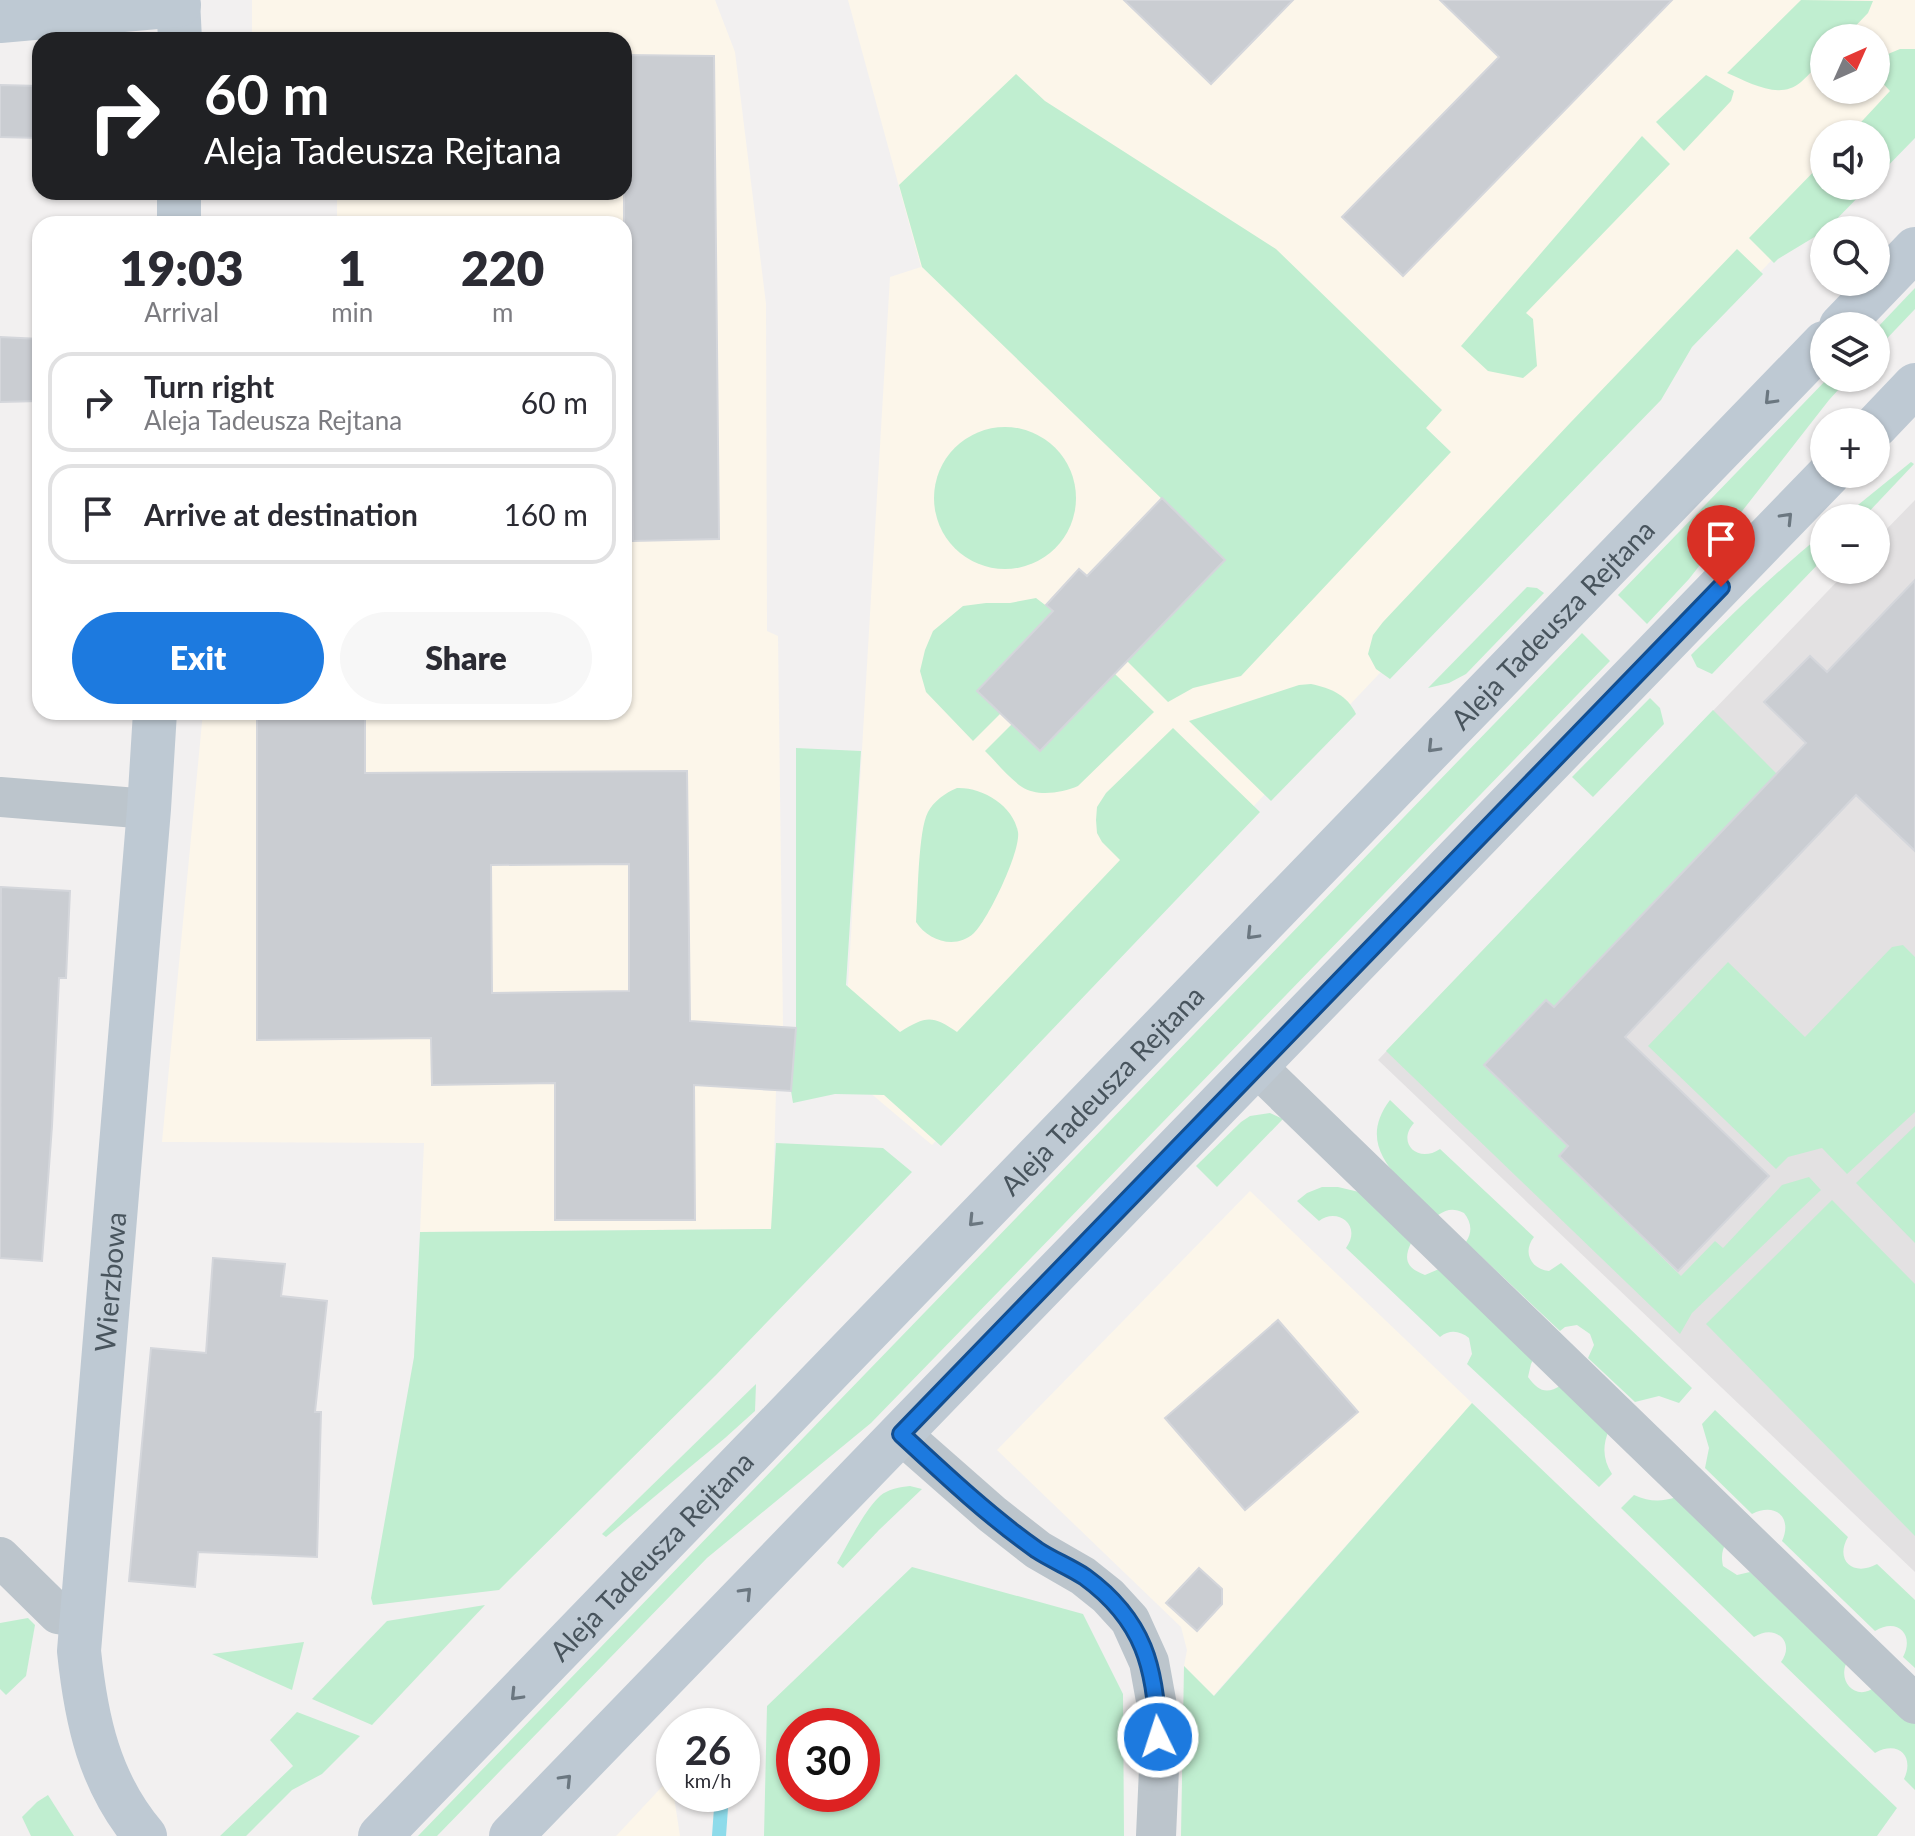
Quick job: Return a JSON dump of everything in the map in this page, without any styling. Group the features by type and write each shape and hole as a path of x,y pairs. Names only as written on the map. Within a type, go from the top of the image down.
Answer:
{"main road":[{"path":"0,21 179,15"},
{"path":"1854,312 1915,249"},
{"name":"Aleja Tadeusza Rejtana","path":"380,1836 1810,357"},
{"path":"1890,411 1915,385"},
{"path":"511,1836 1815,488"},
{"name":"Wierzbowa","path":"145,1836 119,1799 94,1742 82,1684 79,1651 155,720"}],"street":[{"path":"0,797 149,809"},
{"path":"1256,1066 1915,1704"},
{"path":"901,1434 992,1514 1038,1550 1083,1576 1108,1596 1130,1620 1149,1662 1157,1706 1159,1769 1156,1836"},
{"path":"0,1557 58,1614 81,1618"}],"shaded area":[{"path":"252,0 715,0 735,52 766,304 767,631 778,636 783,1026 743,1024 738,1089 776,1091 772,1229 420,1232 424,1143 162,1142 202,720 632,720 632,216 337,216 337,200 632,200 632,32 252,32"},
{"path":"848,0 1915,0 1915,109 1890,125 1890,120 1810,120 1810,200 1829,200 1810,216 1810,220 932,1145 843,1070 890,277 921,267"},
{"path":"1915,500 1915,1572 1378,1060 1835,584 1890,584 1890,526"},
{"path":"1250,1191 1472,1403 1213,1696 1184,1666 1187,1650 1181,1627 997,1450"},
{"path":"656,1793 656,1812 676,1812 680,1836 616,1836"}],"green space":[{"path":"1801,0 1873,1 1868,13 1857,24 1810,24 1810,73 1792,87 1783,90 1764,88 1727,73"},
{"path":"1900,49 1915,49 1915,138 1890,164 1890,120 1863,120 1878,104 1890,104 1890,53"},
{"path":"1016,74 1045,101 1276,249 1442,410 1426,428 1451,452 1241,676 1193,688 1168,702 1127,661 1225,560 922,267 899,185"},
{"path":"1706,75 1734,91 1731,101 1684,151 1656,122"},
{"path":"1642,136 1670,164 1526,313 1533,319 1537,366 1523,378 1488,371 1461,346"},
{"path":"1810,175 1810,200 1855,200 1840,216 1810,216 1810,240 1774,263 1749,238"},
{"path":"1737,249 1763,274 1692,347 1661,400 1390,679 1376,669 1368,654 1373,635 1383,622"},
{"path":"1915,288 1915,309 1890,335 1890,314"},
{"path":"1814,392 1836,392 1823,408 1810,408 1810,424 1689,579 1647,624 1618,595"},
{"path":"1005,427 1032,432 1055,448 1071,471 1076,498 1071,525 1055,548 1032,564 1005,569 978,564 955,548 939,525 934,498 939,471 955,448 978,432"},
{"path":"1911,462 1914,464 1876,504 1859,504 1879,488 1890,488 1890,479"},
{"path":"1810,545 1810,572 1712,674 1697,667 1691,655"},
{"path":"1527,587 1544,593 1466,674 1449,683 1428,688"},
{"path":"1036,598 1053,611 1001,713 973,741 926,692 920,671 933,631 963,606"},
{"path":"1582,633 1610,661 871,1423 707,1558 437,1836 418,1836"},
{"path":"1115,674 1154,712 1078,786 1050,793 1028,790 1012,779 985,751 1012,724 1040,751"},
{"path":"1311,684 1338,693 1356,714 1271,801 1189,721 1299,685"},
{"path":"1650,698 1660,708 1664,724 1593,797 1572,777"},
{"path":"1713,710 1777,774 1554,1007 1545,1000 1485,1065 1576,1137 1559,1156 1681,1276 1715,1241 1723,1248 1782,1185 1809,1177 1821,1190 1692,1313 1680,1334 1386,1051"},
{"path":"1173,728 1260,812 941,1146 884,1095 835,1094 793,1103 796,748 861,751 846,985 900,1032 923,1020 935,1020 957,1032 1120,860 1097,833 1097,807 1106,793"},
{"path":"957,788 986,794 1003,806 1015,822 1018,841 1002,885 980,926 967,938 951,942 928,934 916,922 920,848 925,821 937,801"},
{"path":"1903,945 1915,957 1915,1112 1847,1174 1822,1148 1788,1157 1776,1169 1648,1046 1728,962 1805,1037 1892,947"},
{"path":"1390,1100 1414,1123 1407,1138 1412,1149 1424,1154 1440,1149 1534,1237 1529,1254 1537,1267 1549,1271 1561,1263 1692,1388 1679,1403 1659,1396 1635,1402 1588,1358 1594,1345 1590,1334 1577,1325 1560,1331 1466,1242 1470,1227 1464,1213 1451,1210 1438,1215 1398,1178 1380,1150 1377,1135 1380,1118"},
{"path":"1270,1113 1283,1119 1217,1187 1196,1166 1241,1122 1250,1116"},
{"path":"1915,1126 1915,1243 1856,1183"},
{"path":"776,1143 883,1148 912,1172 716,1375 499,1590 373,1605 371,1598 414,1357 420,1232 771,1229"},
{"path":"1322,1187 1359,1192 1411,1243 1407,1259 1414,1269 1425,1275 1439,1269 1533,1360 1528,1377 1535,1386 1547,1391 1561,1385 1609,1430 1604,1453 1612,1474 1599,1487 1467,1364 1472,1354 1469,1338 1455,1332 1440,1337 1346,1248 1351,1232 1345,1220 1333,1216 1319,1221 1297,1201"},
{"path":"1832,1200 1915,1284 1915,1536 1706,1324"},
{"path":"756,1384 755,1411 606,1537 602,1534"},
{"path":"1472,1403 1897,1808 1877,1836 1181,1836 1184,1666 1214,1696"},
{"path":"1715,1410 1848,1537 1843,1553 1849,1564 1861,1569 1877,1564 1915,1600 1915,1668 1903,1657 1907,1641 1902,1630 1890,1626 1875,1631 1782,1541 1785,1525 1780,1514 1768,1510 1752,1514 1705,1468 1709,1448 1702,1424"},
{"path":"910,1486 922,1489 843,1568 837,1563 862,1519 880,1496 890,1490"},
{"path":"1634,1495 1656,1500 1677,1497 1726,1542 1722,1554 1723,1566 1737,1575 1750,1572 1846,1664 1845,1678 1851,1688 1863,1692 1876,1686 1915,1724 1915,1790 1904,1779 1907,1763 1902,1752 1891,1748 1875,1753 1781,1662 1786,1648 1781,1637 1769,1632 1754,1637 1621,1508"},
{"path":"912,1567 1083,1614 1123,1694 1124,1836 764,1836 767,1706"},
{"path":"485,1605 372,1725 312,1699 387,1621"},
{"path":"28,1618 35,1625 26,1676 6,1695 0,1689 0,1623"},
{"path":"304,1642 292,1690 212,1654"},
{"path":"297,1712 360,1736 322,1774 292,1790 246,1836 220,1836 293,1766 270,1740"},
{"path":"48,1795 74,1836 31,1836 22,1817"}],"building":[{"path":"1124,0 1293,0 1211,84"},
{"path":"1440,0 1672,0 1403,276 1342,217 1499,57"},
{"path":"632,55 714,56 719,539 633,541 632,216 624,216 624,200 632,200"},
{"path":"0,85 32,86 32,138 0,137"},
{"path":"0,337 32,339 32,401 0,402"},
{"path":"1162,498 1225,560 1040,751 977,691 1053,611 1046,605 1079,569 1087,576"},
{"path":"1915,580 1915,851 1856,795 1625,1037 1769,1176 1678,1271 1559,1156 1568,1146 1484,1065 1546,1000 1554,1007 1806,743 1764,702 1810,656 1827,672"},
{"path":"257,720 365,720 365,773 687,771 690,1021 796,1028 791,1091 694,1085 695,1220 555,1220 555,1083 432,1085 431,1038 257,1040","holes":["629,864 629,991 492,993 491,865"]},
{"path":"1,887 70,891 66,978 59,978 42,1261 0,1258"},
{"path":"213,1258 285,1264 281,1296 327,1301 315,1412 321,1412 317,1557 198,1552 195,1587 129,1581 151,1348 206,1353"},
{"path":"1278,1320 1358,1412 1245,1510 1165,1418"},
{"path":"1199,1568 1222,1589 1222,1604 1197,1631 1166,1603"}],"waterway":[{"path":"719,1836 721,1812"}],"route":[{"path":"1158,1737 1157,1706 1149,1662 1130,1620 1108,1596 1083,1576 1038,1550 901,1434 1721,587"}]}
